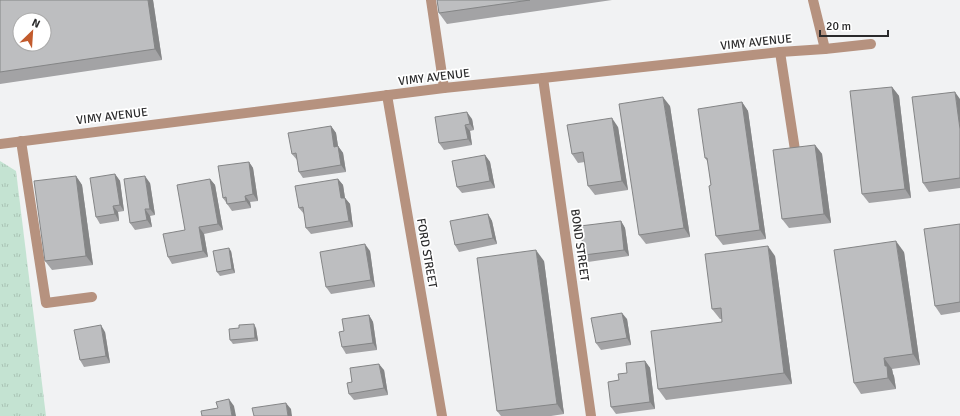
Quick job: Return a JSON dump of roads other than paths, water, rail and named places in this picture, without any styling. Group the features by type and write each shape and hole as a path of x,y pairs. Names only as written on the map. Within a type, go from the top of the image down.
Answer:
{"street":[{"path":"431,0 444,88"},
{"path":"813,0 825,49"},
{"name":"VIMY AVENUE","path":"0,144 444,88 780,52 871,44"},
{"path":"780,52 795,150"},
{"name":"BOND STREET","path":"543,78 591,416"},
{"name":"FORD STREET","path":"386,95 442,416"},
{"path":"21,141 46,303 92,297"}]}
